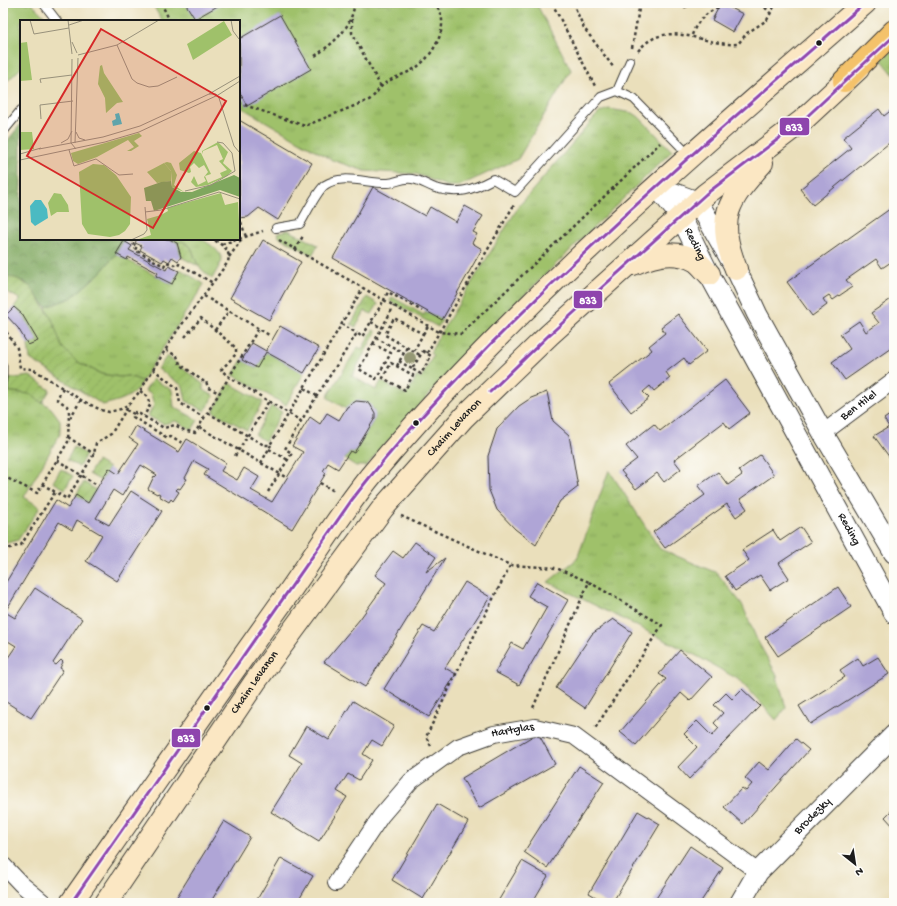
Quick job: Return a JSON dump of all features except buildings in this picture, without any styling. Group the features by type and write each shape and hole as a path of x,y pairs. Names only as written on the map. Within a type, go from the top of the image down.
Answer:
{"highway":[{"path":"844,81 894,31"}],"main road":[{"name":"Chaim Levanon","path":"71,903 329,533 373,473 458,376 522,311 690,156 865,3"},
{"name":"Chaim Levanon","path":"105,900 255,682 383,508 464,417 549,335 706,194 802,121 894,36"},
{"path":"736,268 727,246 725,232 728,213 736,193 802,121"},
{"path":"623,269 648,257 674,255 695,261 709,274"}],"street":[{"path":"657,187 698,202"},
{"name":"Reding","path":"657,187 681,217 709,274 894,613"},
{"name":"Reding","path":"698,202 736,268 757,314 823,433 894,553"},
{"path":"737,324 740,312 749,310 757,314"},
{"name":"Ben Hilel","path":"823,433 894,380"},
{"name":"Hartglas","path":"336,883 381,816 411,781 458,747 494,734 535,727 574,736 758,872"},
{"name":"Brodezky","path":"740,903 758,872 894,735"},
{"path":"3,865 21,884 44,903"}],"lane":[{"path":"43,3 56,20"},
{"path":"617,91 630,61"},
{"path":"276,228 300,224 324,186 332,181 343,179 382,184 391,183 405,178 413,179 434,188 448,191 462,191 474,189 493,179 515,192 601,97 617,91 634,99 690,156"},
{"path":"3,132 20,111"}],"path":[{"path":"161,3 170,20"},
{"path":"356,3 352,19 352,33 381,87"},
{"path":"240,103 305,126 369,100 377,94 381,87 417,67 432,50 442,29 443,16 434,3"},
{"path":"552,3 601,97"},
{"path":"573,3 584,28 623,77"},
{"path":"630,61 640,3"},
{"path":"680,3 685,7 696,3"},
{"path":"715,3 716,8"},
{"path":"692,36 695,26 701,18 716,8 728,3"},
{"path":"761,3 772,14"},
{"path":"630,61 643,45 653,39 676,33 726,45 738,44 747,33 768,20 776,3"},
{"path":"315,56 337,40 352,19"},
{"path":"276,239 439,332 461,334 669,134"},
{"path":"427,353 514,206 515,192"},
{"path":"42,484 66,499 94,454 96,443 111,434 130,403 140,391 177,331 204,296 244,237 241,222"},
{"path":"240,239 276,228"},
{"path":"263,231 270,235"},
{"path":"132,240 131,243 137,246 135,250 164,266 166,262 178,266 179,264 213,283"},
{"path":"215,240 226,248 229,257"},
{"path":"222,244 236,240"},
{"path":"261,463 362,288"},
{"path":"341,324 362,337 388,292 422,311"},
{"path":"204,296 269,335"},
{"path":"373,344 390,353 376,379 359,369 394,306"},
{"path":"215,330 229,311"},
{"path":"185,337 201,318 234,346 237,351 221,370 229,378 301,420"},
{"path":"382,341 394,318 423,334"},
{"path":"371,322 382,328"},
{"path":"414,351 428,326"},
{"path":"3,327 17,348 20,368 33,369 81,400 101,410 109,412 121,409 130,403"},
{"path":"126,409 134,414 136,412 144,416 164,428 176,425 184,430 196,433 259,328"},
{"path":"268,492 292,453 285,449 301,420 357,334"},
{"path":"385,335 420,355"},
{"path":"376,338 404,353"},
{"path":"397,366 407,347"},
{"path":"166,350 177,356 180,364 203,382 206,381 208,388 220,393"},
{"path":"399,361 412,370 421,374 431,356 423,351 412,370"},
{"path":"391,363 413,375 405,390 383,378 385,374 391,363"},
{"path":"153,370 177,388 180,403 205,418"},
{"path":"381,371 385,374"},
{"path":"3,476 37,493 68,442 69,419 67,406 57,399 63,388"},
{"path":"304,388 317,396"},
{"path":"140,391 147,396 150,405 144,416"},
{"path":"69,419 81,400"},
{"path":"235,456 269,401"},
{"path":"208,412 264,445 272,443"},
{"path":"134,414 133,417 146,425 166,437 171,436 182,443"},
{"path":"200,427 287,478"},
{"path":"68,437 94,454"},
{"path":"268,449 288,460"},
{"path":"57,460 97,485"},
{"path":"320,483 332,490"},
{"path":"3,550 22,545 55,492"},
{"path":"383,508 510,566 556,568 589,582 662,625 585,744"},
{"path":"438,761 426,737 475,634 510,566"},
{"path":"524,729 589,582"}],"green space":[{"path":"3,3 31,3 48,20 20,20 20,69 3,85"},
{"path":"152,3 536,3 571,70 518,159 459,186 447,186 416,174 365,171 332,160 240,107 240,20 161,20"},
{"path":"894,48 894,75 881,59"},
{"path":"609,109 633,113 639,117 672,151 470,348 366,466 356,466 345,459 350,451 354,453 375,418 374,410 367,403 356,401 346,409 327,397 358,347 362,349 373,330 376,332 352,376 376,390 381,381 406,395 417,376 421,378 433,355 430,353 440,334 519,206 594,118 600,112"},
{"path":"20,125 20,240 124,240 116,254 101,272 71,298 46,307 25,282 3,275 3,146"},
{"path":"288,230 318,245 312,255 279,237 277,233"},
{"path":"171,240 202,240 211,245 220,254 222,261 212,279 198,266 191,247 184,242 177,243"},
{"path":"182,241 191,247 198,266 181,257 177,243"},
{"path":"116,254 171,284 180,269 204,284 142,381 128,376 119,377 101,374 76,361 62,347 46,307 71,298 101,272"},
{"path":"3,275 18,279 31,287 52,319 62,347 76,361 101,374 119,377 128,376 142,381 139,387 126,398 103,405 30,359 28,345 38,341 22,314 14,307 20,299 3,290"},
{"path":"367,297 378,304 372,314 365,311 356,327 351,324"},
{"path":"392,297 424,315 426,311 442,320 438,327 390,301"},
{"path":"266,352 304,373 286,405 233,375 242,360 257,368"},
{"path":"167,356 203,384 204,390 214,396 205,411 186,401 183,386 158,369"},
{"path":"30,376 50,390 42,403 30,394 6,391 7,379"},
{"path":"153,379 172,390 174,407 198,420 192,430 176,421 163,424 148,416 154,405 151,394 145,391"},
{"path":"229,383 263,402 247,430 213,412"},
{"path":"6,391 30,394 51,408 60,420 60,434 24,497 40,507 18,540 3,544 3,405"},
{"path":"271,406 282,412 265,441 255,435"},
{"path":"74,447 86,454 79,467 67,460"},
{"path":"97,461 109,468 101,481 89,474"},
{"path":"61,469 73,476 65,489 53,482"},
{"path":"609,470 660,549 717,573 742,604 757,640 776,673 786,708 776,720 741,681 695,655 548,582 577,559"},
{"path":"84,482 96,490 88,503 76,495"}],"transit line":[{"name":"833","path":"71,903 351,501 410,430 496,339 602,236 689,157 865,3"},
{"name":"833","path":"490,392 549,335 706,194 802,121 894,36"}]}
